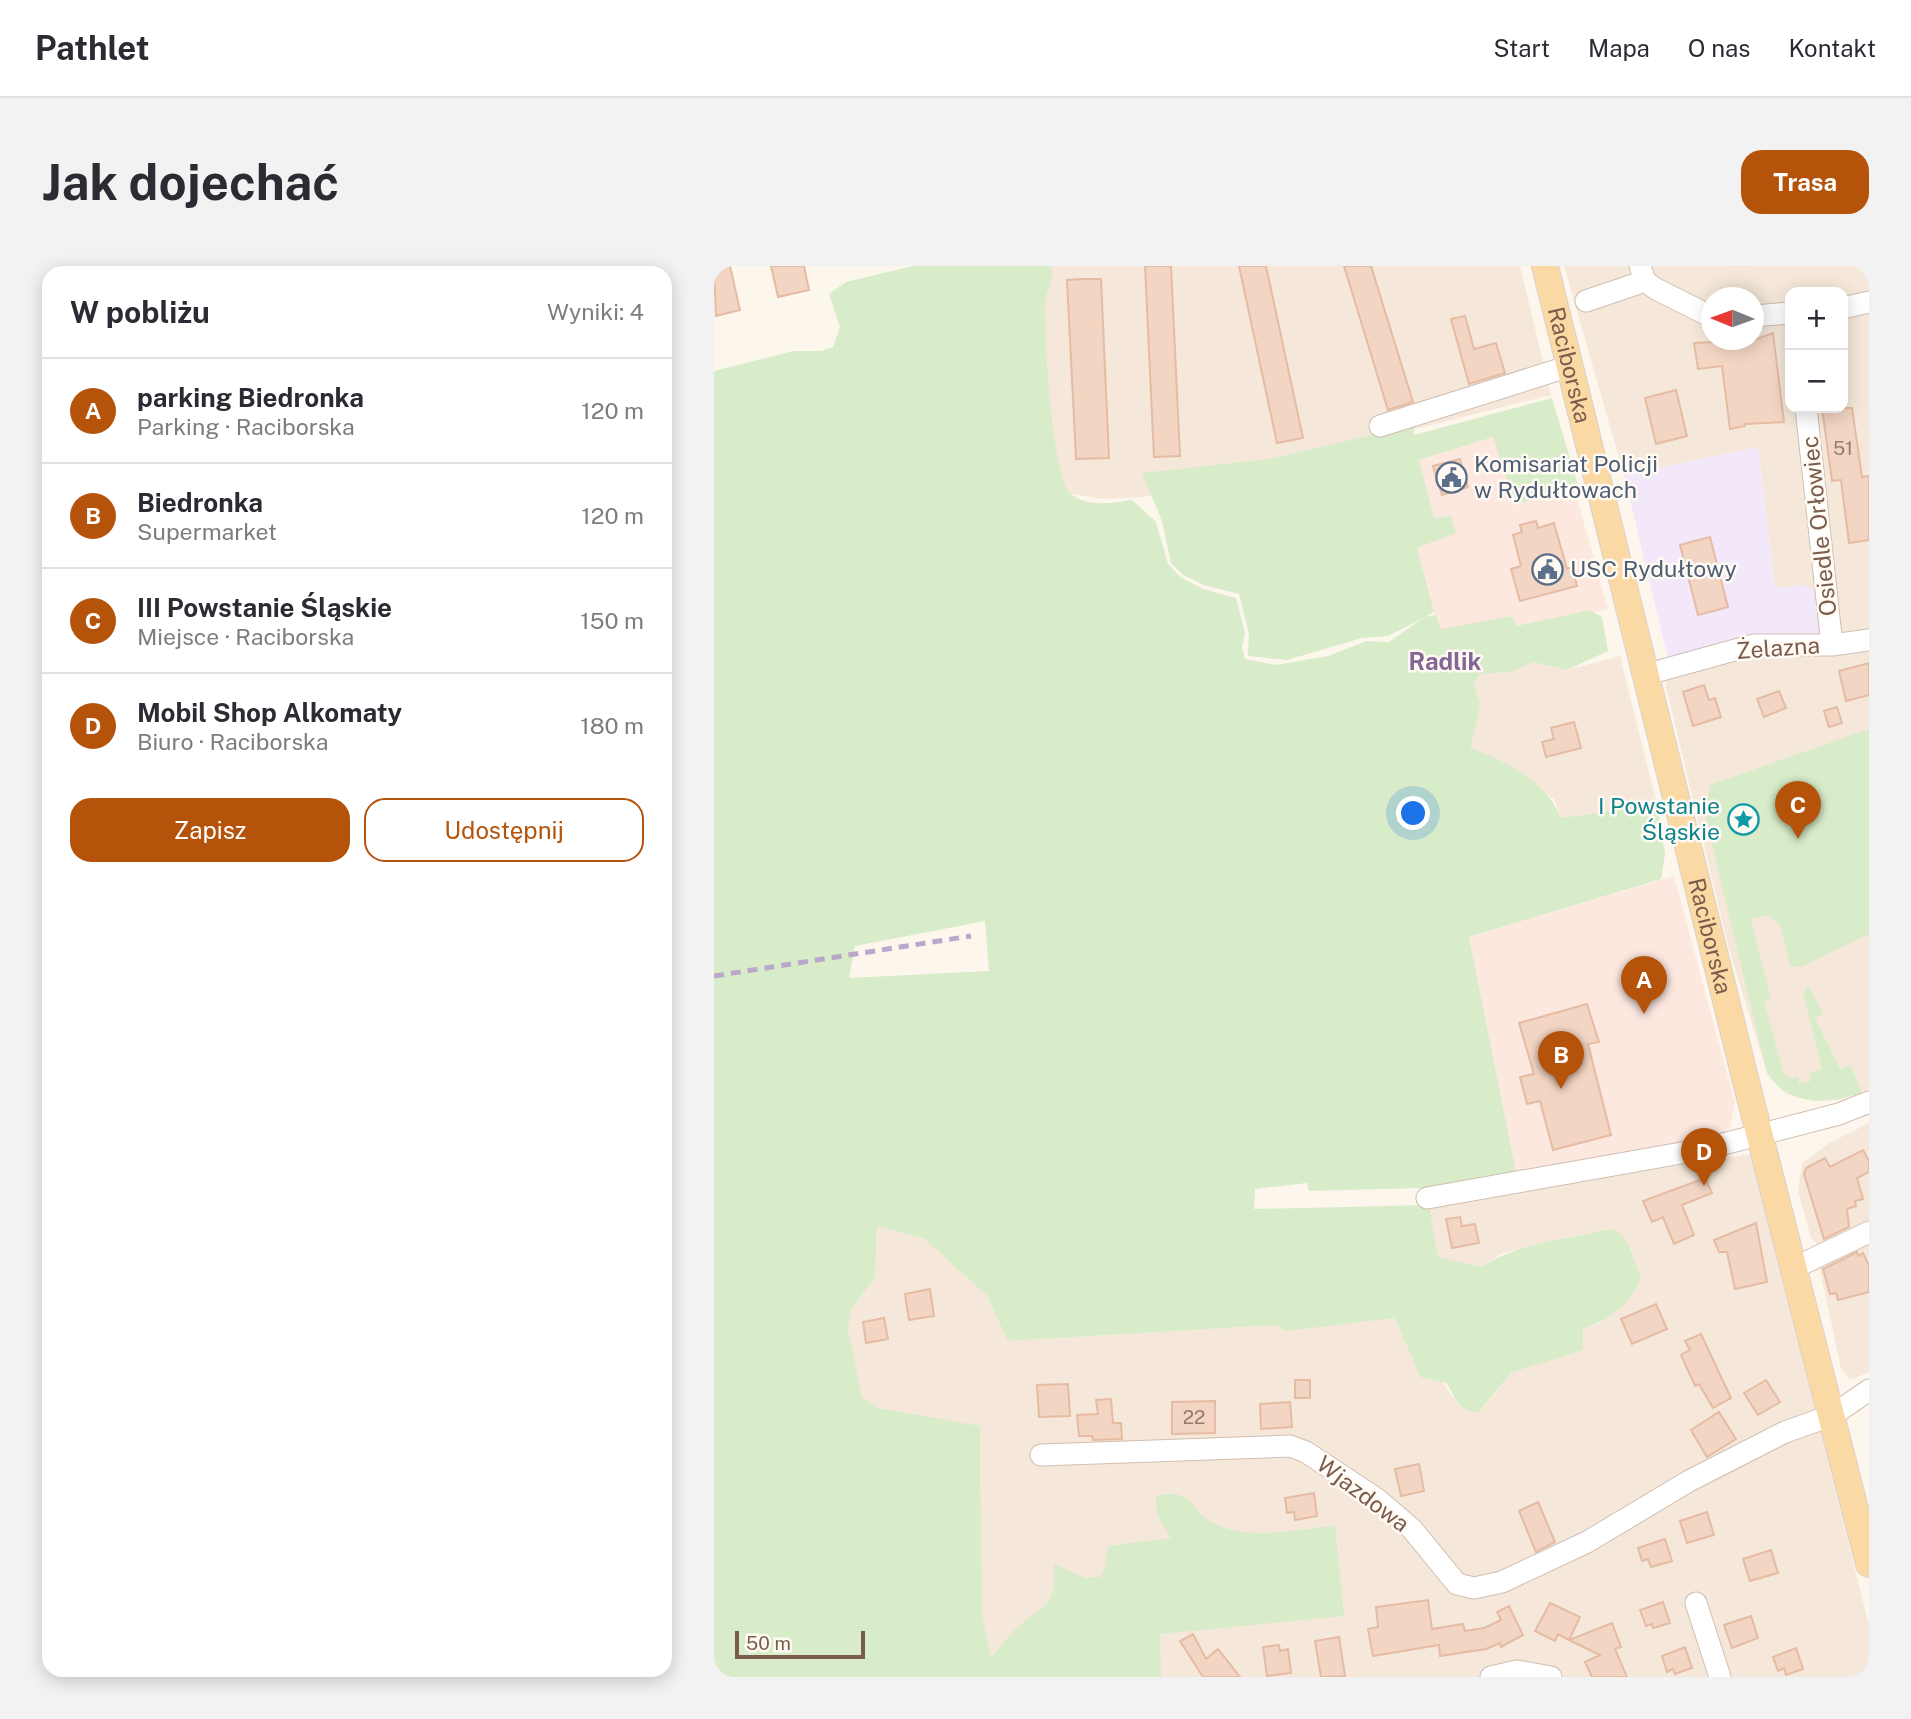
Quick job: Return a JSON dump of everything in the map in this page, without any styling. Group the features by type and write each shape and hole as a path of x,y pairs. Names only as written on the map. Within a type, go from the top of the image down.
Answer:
{"main road":[{"name":"Raciborska","path":"1545,266 1648,674 1759,1133 1869,1564"}],"street":[{"path":"1586,301 1643,273 1701,311"},
{"path":"1848,293 1869,294"},
{"path":"1764,301 1785,299"},
{"path":"1848,307 1869,302"},
{"path":"1690,305 1701,304"},
{"path":"1764,315 1785,313"},
{"path":"1380,426 1570,366"},
{"name":"Osiedle Orłowiec","path":"1807,413 1832,645"},
{"name":"Żelazna","path":"1648,674 1753,645 1832,645 1869,640"},
{"path":"1427,1198 1704,1149 1839,1114 1869,1102"},
{"path":"1794,1268 1869,1232"},
{"name":"Wjazdowa","path":"1041,1455 1290,1446 1307,1452 1377,1499 1412,1529 1457,1584 1474,1588 1502,1582 1587,1542 1701,1475 1785,1432 1832,1415 1869,1391"},
{"path":"1696,1603 1720,1677"},
{"path":"1491,1677 1517,1671 1551,1677"}],"shaded area":[{"path":"1037,266 1520,266 1551,395 1144,497 1101,499 1064,492 1044,415"},
{"path":"1564,266 1869,266 1869,1089 1840,1100 1813,1101 1786,1094 1767,1073 1729,949 1666,687 1668,659 1801,585 1775,588 1758,447 1624,475"},
{"path":"1498,433 1573,484 1608,609 1522,629 1441,633 1413,547 1448,520 1428,518 1414,457"},
{"path":"1758,447 1775,588 1801,585 1814,589 1819,635 1668,659 1624,475"},
{"path":"1620,656 1657,804 1561,818 1554,799 1515,771 1471,748 1480,704 1474,683 1480,674 1512,672 1533,662 1567,670"},
{"path":"1674,876 1735,1103 1730,1127 1719,1136 1516,1172 1469,937"},
{"path":"1869,1123 1869,1229 1820,1247 1811,1238 1798,1191 1802,1163 1829,1143"},
{"path":"1752,1154 1869,1626 1869,1677 995,1677 982,1614 980,1427 878,1408 862,1398 855,1378 848,1331 851,1309 875,1278 877,1226 925,1238 987,1296 1009,1341 1395,1318 1420,1377 1440,1379 1458,1404 1485,1406 1511,1373 1582,1350 1583,1329 1601,1323 1640,1277 1631,1249 1610,1229 1502,1253 1481,1267 1449,1261 1438,1257 1429,1205"},
{"path":"1869,1238 1869,1372 1853,1379 1847,1377 1841,1368 1818,1261"}],"green space":[{"path":"913,266 1051,266 1052,275 1045,303 1048,372 1058,461 1070,493 1092,503 1132,500 1156,522 1168,564 1180,577 1203,589 1236,598 1245,633 1242,648 1245,659 1276,665 1328,656 1367,641 1389,642 1423,618 1388,636 1362,638 1287,660 1248,656 1249,633 1239,594 1204,585 1183,575 1171,563 1162,521 1142,473 1270,459 1414,425 1414,435 1552,398 1579,488 1515,504 1493,437 1419,460 1434,518 1451,516 1456,533 1417,548 1434,612 1425,617 1436,615 1441,629 1511,616 1517,626 1590,610 1602,617 1608,651 1567,670 1533,662 1512,672 1480,674 1474,683 1480,704 1471,748 1512,767 1536,783 1546,793 1561,818 1657,804 1665,854 1661,879 1469,937 1516,1172 1421,1188 1309,1191 1307,1183 1255,1189 1254,1209 1429,1205 1438,1257 1481,1267 1511,1252 1543,1243 1610,1229 1622,1236 1630,1248 1641,1277 1626,1303 1602,1321 1583,1329 1583,1350 1511,1373 1479,1412 1462,1407 1447,1383 1420,1377 1395,1318 1285,1331 1277,1325 1008,1341 987,1296 925,1239 877,1226 875,1278 851,1309 848,1331 862,1398 878,1408 980,1426 982,1614 991,1657 1014,1631 1048,1602 1053,1588 1054,1564 1086,1578 1101,1577 1108,1546 1171,1538 1157,1514 1156,1496 1178,1495 1190,1502 1206,1519 1243,1532 1335,1526 1344,1616 1160,1634 1161,1677 714,1677 714,371 794,351 821,351 833,347 840,327 829,294 846,282","holes":["985,921 989,971 849,978 855,946"]},
{"path":"1869,729 1869,934 1801,967 1790,966 1780,925 1769,915 1751,919 1771,998 1764,1000 1783,1073 1792,1078 1798,1077 1799,1084 1811,1081 1810,1073 1822,1069 1803,994 1808,985 1823,1014 1815,1018 1840,1069 1851,1065 1862,1093 1835,1099 1810,1100 1786,1092 1767,1073 1705,816 1710,785"}],"building":[{"path":"714,266 730,266 740,310 716,316"},
{"path":"771,266 804,266 809,290 778,297"},
{"path":"1145,266 1171,266 1180,456 1154,457"},
{"path":"1239,266 1266,266 1303,438 1277,443"},
{"path":"1344,266 1371,266 1413,402 1388,410"},
{"path":"1101,279 1109,458 1076,459 1067,280"},
{"path":"1465,316 1474,349 1496,343 1505,373 1469,384 1451,319"},
{"path":"1773,333 1784,422 1745,424 1730,429 1722,366 1698,369 1694,343 1701,343 1701,350 1764,350 1764,336"},
{"path":"1676,390 1687,436 1656,444 1645,398"},
{"path":"1848,408 1852,408 1862,477 1869,476 1869,540 1849,543 1841,480 1832,481 1823,413 1848,413"},
{"name":"Komisariat Policji w Rydułtowach","path":"1460,459 1468,487 1442,495 1433,466"},
{"path":"1536,521 1538,528 1554,523 1567,569 1572,567 1577,586 1520,601 1511,569 1521,566 1513,535 1522,532 1520,525"},
{"path":"1710,537 1728,607 1698,615 1680,545"},
{"path":"1869,663 1869,695 1846,701 1839,671"},
{"path":"1704,685 1709,700 1715,698 1721,717 1693,726 1683,692"},
{"path":"1779,691 1786,708 1764,717 1757,699"},
{"path":"1837,707 1842,723 1829,727 1824,711"},
{"path":"1574,722 1581,748 1546,757 1542,742 1554,739 1551,728"},
{"path":"1587,1004 1599,1042 1588,1044 1611,1135 1553,1150 1540,1101 1527,1104 1520,1077 1534,1074 1519,1023"},
{"path":"1863,1150 1869,1161 1869,1172 1857,1178 1863,1199 1855,1201 1856,1206 1847,1209 1849,1227 1824,1239 1804,1174 1806,1168 1825,1158 1830,1167"},
{"path":"1705,1178 1712,1193 1682,1205 1694,1235 1674,1244 1663,1217 1652,1222 1643,1201"},
{"path":"1460,1217 1462,1226 1475,1224 1479,1243 1452,1248 1446,1219"},
{"path":"1756,1223 1767,1282 1735,1289 1727,1252 1719,1252 1714,1240"},
{"path":"1857,1252 1858,1256 1863,1253 1869,1266 1869,1292 1838,1300 1836,1293 1830,1294 1823,1269"},
{"path":"930,1289 934,1316 909,1320 905,1294"},
{"path":"1656,1304 1667,1329 1632,1344 1621,1319"},
{"path":"884,1318 888,1339 866,1343 863,1322"},
{"path":"1701,1334 1731,1398 1713,1408 1699,1384 1695,1386 1681,1355 1690,1350 1685,1341"},
{"path":"1295,1380 1310,1380 1310,1398 1295,1398"},
{"path":"1766,1380 1780,1402 1758,1415 1744,1393"},
{"path":"1068,1384 1070,1416 1039,1417 1037,1385"},
{"path":"1111,1399 1113,1423 1121,1423 1122,1439 1093,1440 1092,1436 1079,1436 1077,1415 1098,1414 1096,1400"},
{"path":"1215,1401 1215,1433 1172,1434 1172,1402"},
{"path":"1290,1402 1292,1427 1261,1429 1260,1404"},
{"path":"1719,1412 1736,1439 1707,1457 1691,1430"},
{"path":"1419,1464 1424,1491 1401,1496 1395,1469"},
{"path":"1314,1493 1317,1516 1295,1520 1294,1512 1287,1513 1285,1498"},
{"path":"1538,1502 1555,1542 1536,1552 1519,1511"},
{"path":"1707,1512 1714,1535 1687,1543 1680,1521"},
{"path":"1665,1539 1672,1561 1651,1567 1648,1559 1642,1561 1638,1548"},
{"path":"1771,1550 1778,1573 1750,1581 1743,1559"},
{"path":"1428,1600 1432,1629 1463,1624 1465,1631 1484,1628 1501,1620 1497,1612 1509,1606 1523,1635 1501,1647 1500,1643 1486,1649 1440,1656 1439,1645 1373,1656 1368,1629 1378,1627 1376,1607"},
{"path":"1663,1602 1670,1623 1653,1628 1652,1624 1646,1626 1640,1610"},
{"path":"1550,1603 1580,1617 1569,1640 1558,1634 1555,1641 1535,1631"},
{"path":"1751,1616 1758,1638 1732,1648 1724,1625"},
{"path":"1612,1623 1621,1647 1615,1649 1627,1677 1592,1677 1585,1662 1600,1655 1569,1640"},
{"path":"1193,1634 1206,1659 1218,1649 1240,1677 1203,1677 1180,1641"},
{"path":"1339,1637 1345,1676 1321,1677 1315,1641"},
{"path":"1279,1645 1280,1651 1288,1649 1291,1673 1267,1676 1263,1647"},
{"path":"1685,1647 1692,1668 1675,1674 1673,1669 1667,1672 1662,1656"},
{"path":"1796,1648 1803,1669 1786,1675 1784,1668 1778,1671 1773,1657"}],"railway":[{"path":"714,976 971,936"}],"place":[{"name":"Komisariat Policji w Rydułtowach","path":"1451,477"},
{"name":"USC Rydułtowy","path":"1547,569"},
{"name":"I Powstanie Śląskie","path":"1743,819"},
{"name":"III Powstanie Śląskie","path":"1798,839"},
{"name":"parking Biedronka","path":"1644,1014"},
{"name":"Biedronka","path":"1561,1089"},
{"name":"Mobil Shop Alkomaty","path":"1704,1186"}],"district":[{"name":"Radlik","path":"1445,662"}]}
